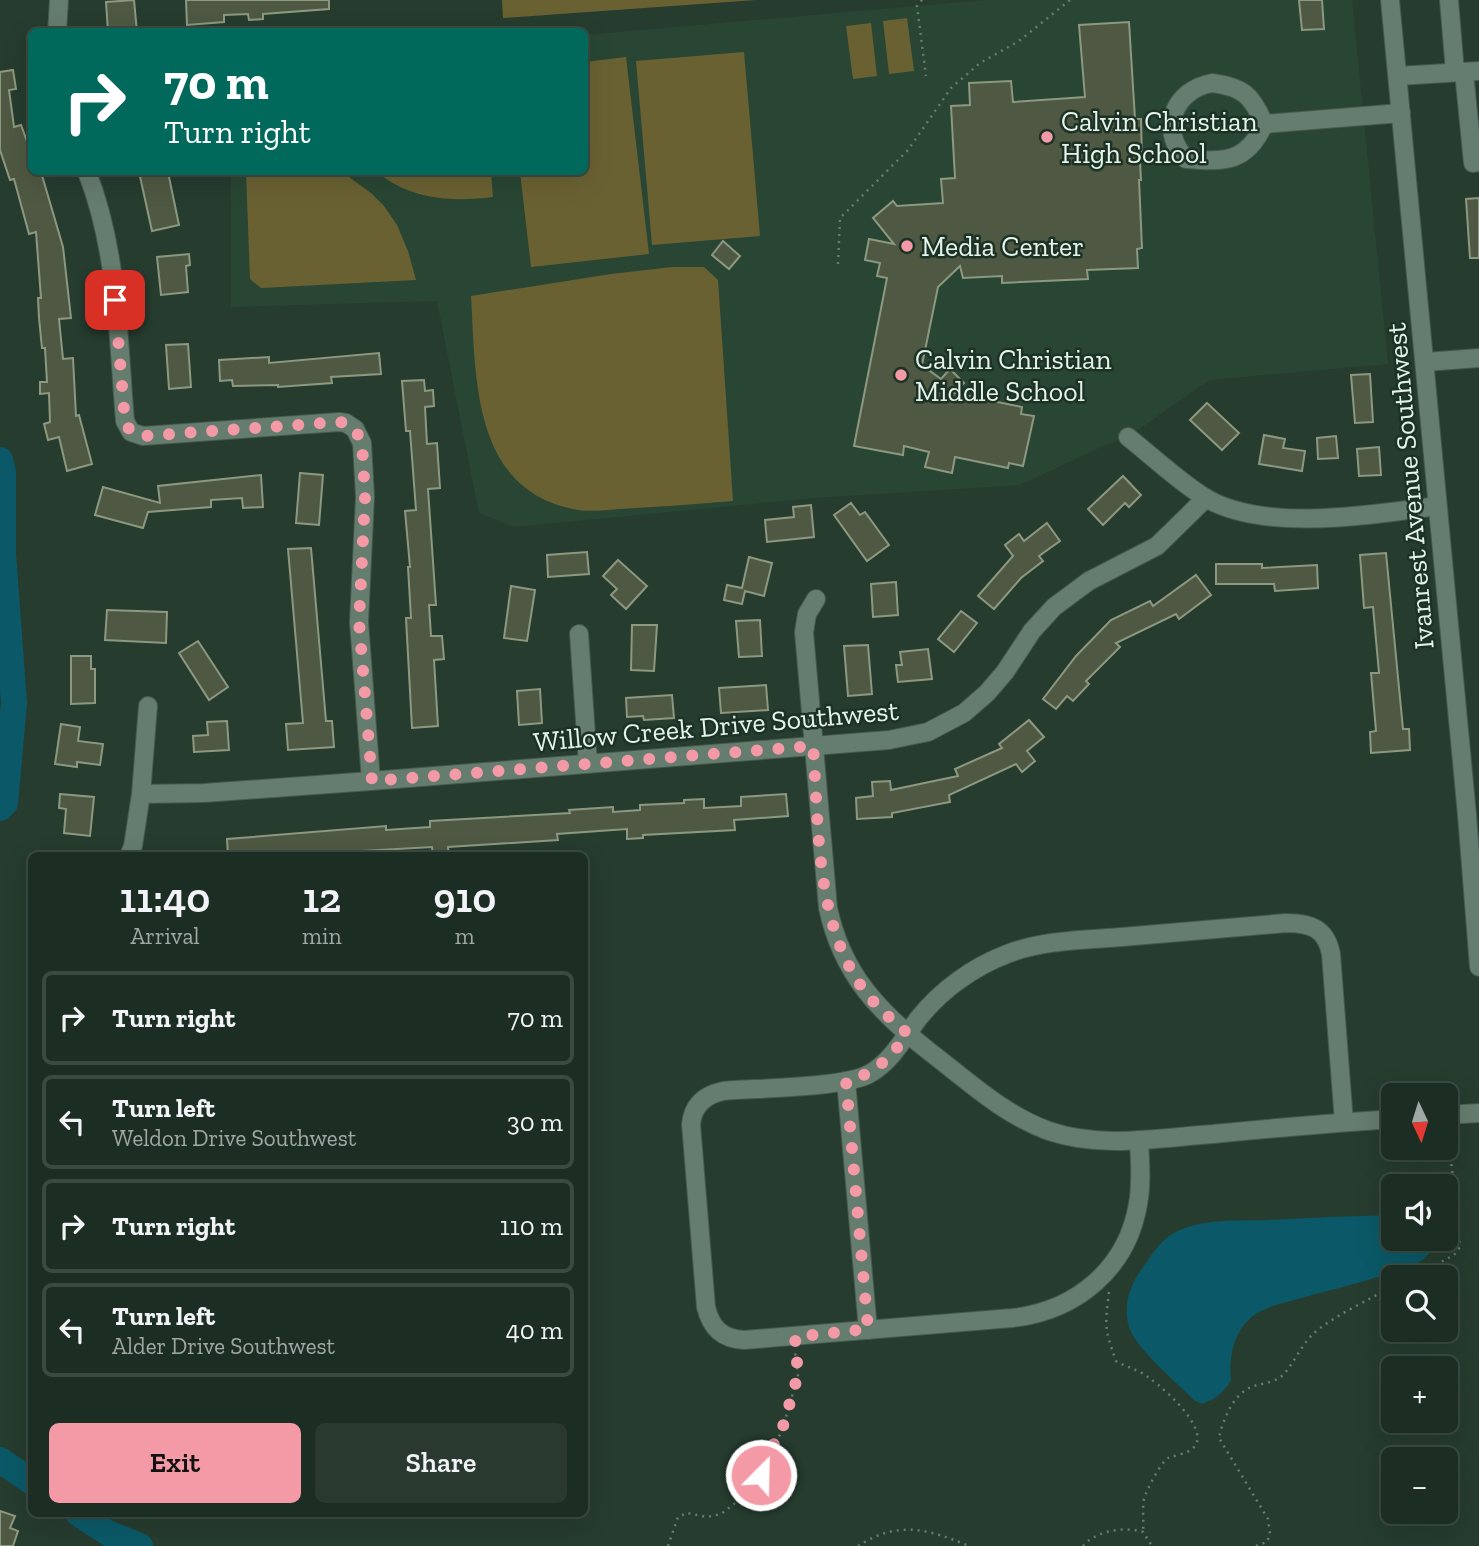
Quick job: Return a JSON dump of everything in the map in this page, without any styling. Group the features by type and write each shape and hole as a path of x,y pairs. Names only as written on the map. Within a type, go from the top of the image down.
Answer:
{"street":[{"path":"57,28 59,0"},
{"name":"Ivanrest Avenue Southwest","path":"1390,0 1437,506 1473,815 1479,967"},
{"path":"1449,0 1466,72 1473,163 1479,162"},
{"path":"1398,76 1466,72"},
{"path":"1212,83 1233,86 1247,94 1264,124 1258,139 1246,152 1230,160 1186,159 1177,150 1172,134 1176,108 1183,96 1198,86 1212,83"},
{"path":"1264,124 1401,113"},
{"path":"88,175 102,214 108,244 125,422 131,432 143,436 339,422 351,426 359,433 365,488 360,631 372,781"},
{"path":"1425,362 1479,358"},
{"path":"1128,437 1206,498 1227,507 1259,515 1304,519 1380,514 1437,506"},
{"name":"Willow Creek Drive Southwest","path":"141,794 204,793 588,764 813,746 913,736 928,732 964,713 997,682 1032,631 1054,607 1089,581 1157,546 1206,498"},
{"path":"816,599 807,614 804,632 825,885 835,937 853,973 878,1008 1002,1107 1032,1124 1077,1138 1139,1140 1381,1120"},
{"path":"579,634 588,764"},
{"path":"131,852 141,794 148,706"},
{"path":"1139,1140 1140,1193 1133,1225 1118,1258 1100,1279 1068,1303 1025,1317 795,1337 738,1340 719,1332 712,1325 706,1307 691,1124 692,1113 702,1100 723,1090 846,1081 867,1075 881,1066 928,1008 957,981 992,960 1021,949 1073,941 1286,923 1304,923 1320,931 1328,941 1331,954 1344,1122"},
{"path":"846,1081 868,1329"},
{"path":"1458,1114 1479,1113"}],"path":[{"path":"922,0 917,6 926,76"},
{"path":"838,264 840,218 908,150 951,88 979,63 1019,41 1070,0"},
{"path":"1435,1265 1454,1255 1460,1247 1451,1160"},
{"path":"1100,1279 1110,1293 1104,1323 1115,1360 1153,1381 1184,1410 1198,1432 1198,1441 1193,1449 1166,1460 1144,1497 1143,1532 1153,1546"},
{"path":"1256,1546 1267,1542 1270,1534 1268,1520 1219,1438 1222,1424 1235,1400 1251,1386 1269,1383 1283,1375 1297,1352 1315,1332 1381,1293"},
{"path":"668,1546 678,1517 687,1513 707,1517 721,1514 752,1490 761,1475 767,1455 781,1433 798,1375 795,1337"},
{"path":"858,1546 880,1533 906,1529 926,1530 969,1546"},
{"path":"1083,1546 1090,1538 1111,1532 1133,1529 1143,1532"}],"shaded area":[{"path":"502,0 756,0 503,18"},
{"path":"985,0 1352,0 1388,364 1209,380 1128,437 1020,485 814,498 514,527 479,513 437,301 231,307 231,175 588,175 588,35"},
{"path":"907,18 914,71 889,74 883,21"},
{"path":"871,23 877,76 853,79 846,26"},
{"path":"744,52 760,236 652,245 636,61"},
{"path":"626,57 649,254 531,267 520,175 588,175 588,62"},
{"path":"246,175 346,175 371,193 397,225 416,280 261,288 250,279"},
{"path":"381,175 491,175 493,197 432,197 418,194"},
{"path":"672,267 704,267 718,280 733,501 589,511 543,499 517,481 499,457 487,428 479,396 471,296"}],"water":[{"path":"1381,1215 1381,1251 1430,1251 1414,1265 1381,1265 1381,1276 1278,1304 1258,1313 1246,1322 1237,1337 1232,1354 1231,1380 1215,1398 1202,1404 1194,1400 1137,1342 1127,1319 1127,1303 1131,1287 1139,1273 1164,1241 1185,1228 1220,1221"}],"building":[{"path":"134,0 137,28 108,28 106,2"},
{"path":"186,0 329,0 329,9 263,14 263,19 249,20 248,14 224,15 224,22 187,25"},
{"path":"1299,0 1322,0 1324,29 1302,30"},
{"name":"Calvin Christian High School","path":"1129,22 1135,119 1141,119 1142,161 1139,180 1142,248 1137,249 1138,268 1087,270 1088,279 1002,283 1002,276 963,278 960,266 938,287 922,365 941,379 950,369 964,383 954,393 1022,407 1021,414 1034,416 1023,466 1009,463 1008,468 955,457 952,473 925,467 929,452 904,446 903,455 854,446 887,278 877,276 880,263 865,260 869,239 894,244 873,218 893,201 897,206 943,203 941,179 955,178 951,106 970,105 969,83 1011,81 1013,102 1085,97 1079,25"},
{"path":"13,70 16,89 9,90 14,127 21,125 28,144 28,175 42,175 63,247 71,318 59,319 63,359 73,358 76,416 79,415 92,464 67,471 59,437 48,440 44,424 50,422 49,393 40,394 40,382 47,382 45,348 42,348 39,318 38,298 41,298 36,232 29,234 14,179 10,180 0,150 0,72"},
{"path":"140,175 169,175 179,225 152,231"},
{"path":"1479,198 1479,258 1470,258 1466,199"},
{"path":"723,241 740,256 729,269 712,255"},
{"path":"189,254 190,265 186,266 188,292 161,295 157,257"},
{"path":"188,344 191,387 169,389 166,345"},
{"path":"379,353 381,374 331,377 332,383 278,387 233,386 232,380 220,381 219,360 269,357 269,363"},
{"path":"1370,374 1373,422 1355,423 1351,375"},
{"path":"424,380 425,391 433,390 434,406 425,407 427,444 437,443 440,488 428,489 436,605 429,605 431,636 442,636 444,659 434,660 438,726 412,728 406,618 411,618 410,567 405,511 416,510 410,431 406,431 402,381"},
{"path":"1207,403 1239,433 1222,450 1190,420"},
{"path":"1264,435 1285,439 1283,448 1305,451 1302,471 1259,464"},
{"path":"1336,436 1338,458 1318,459 1317,438"},
{"path":"1379,447 1381,475 1359,476 1357,449"},
{"path":"300,473 323,475 319,525 296,523"},
{"path":"261,475 263,507 243,508 242,498 211,500 211,507 148,512 143,528 95,515 103,487 160,503 158,486"},
{"path":"1123,476 1141,495 1129,507 1125,503 1103,525 1088,509"},
{"path":"851,503 860,515 865,512 889,545 867,561 834,515"},
{"path":"811,505 814,537 767,542 765,520 794,517 793,507"},
{"path":"1047,523 1060,541 1039,556 1043,561 1021,578 994,609 978,596 1013,556 1005,545 1019,534 1024,541"},
{"path":"311,548 326,721 332,721 334,747 288,750 286,724 303,723 288,549"},
{"path":"587,552 589,574 548,577 547,555"},
{"path":"1386,553 1403,729 1409,729 1410,750 1371,753 1370,732 1376,731 1371,673 1379,673 1373,607 1364,608 1360,555"},
{"path":"749,557 772,563 764,596 745,591 742,604 724,600 727,585 742,588"},
{"path":"618,560 647,586 626,609 611,595 617,589 603,576"},
{"path":"1216,564 1262,564 1262,568 1317,565 1318,588 1275,591 1274,584 1216,584"},
{"path":"1196,575 1211,595 1179,619 1176,614 1116,643 1120,647 1086,681 1089,684 1073,701 1067,696 1056,709 1043,699 1076,656 1111,620 1150,601 1153,606"},
{"path":"896,582 898,615 873,617 871,584"},
{"path":"511,586 535,590 527,641 504,638"},
{"path":"107,610 167,612 166,643 105,640"},
{"path":"961,611 977,623 954,652 938,639"},
{"path":"760,620 762,656 739,657 736,621"},
{"path":"632,625 657,625 654,671 631,670"},
{"path":"198,641 228,687 209,700 179,653"},
{"path":"868,645 872,694 848,696 844,646"},
{"path":"928,649 932,679 898,682 896,665 902,665 900,652"},
{"path":"71,656 91,656 91,669 95,669 95,703 71,704"},
{"path":"766,685 768,710 721,713 719,688"},
{"path":"540,689 542,723 519,725 517,691"},
{"path":"672,695 674,718 644,720 643,716 627,717 626,698"},
{"path":"1029,720 1044,737 1027,751 1035,761 1022,772 1016,764 949,795 950,802 892,813 892,817 857,819 856,798 873,796 872,782 890,781 891,790 958,776 955,769 1002,748 999,744"},
{"path":"227,721 229,750 194,752 193,736 208,735 207,722"},
{"path":"61,724 80,727 78,741 103,744 100,765 77,762 77,767 55,764"},
{"path":"60,794 94,797 90,836 64,833 66,809 59,808"},
{"path":"786,794 788,816 734,820 735,830 643,835 643,838 627,839 627,829 557,834 558,840 448,847 449,852 433,852 432,847 344,852 228,852 227,839 386,826 386,830 430,827 430,821 570,813 569,810 613,807 613,812 640,810 640,805 684,803 684,800 704,799 704,808 741,806 741,797"},
{"path":"0,1511 15,1516 10,1528 18,1531 13,1546 0,1546"}],"waterway":[{"path":"0,460 3,472 3,554 14,703 5,803 0,808"},
{"path":"0,1460 28,1479"},
{"path":"84,1517 108,1533 140,1546"}],"place":[{"name":"Calvin Christian High School","path":"1047,137"},
{"name":"Media Center","path":"907,246"},
{"name":"Calvin Christian Middle School","path":"901,375"}],"route":[{"path":"115,300 125,422 127,428 136,435 339,422 346,423 359,433 365,479 360,640 372,781 813,746 825,885 835,937 860,985 878,1008 908,1034 881,1066 867,1075 846,1081 868,1329 795,1337 798,1375 781,1433 767,1455 761,1475"}]}
